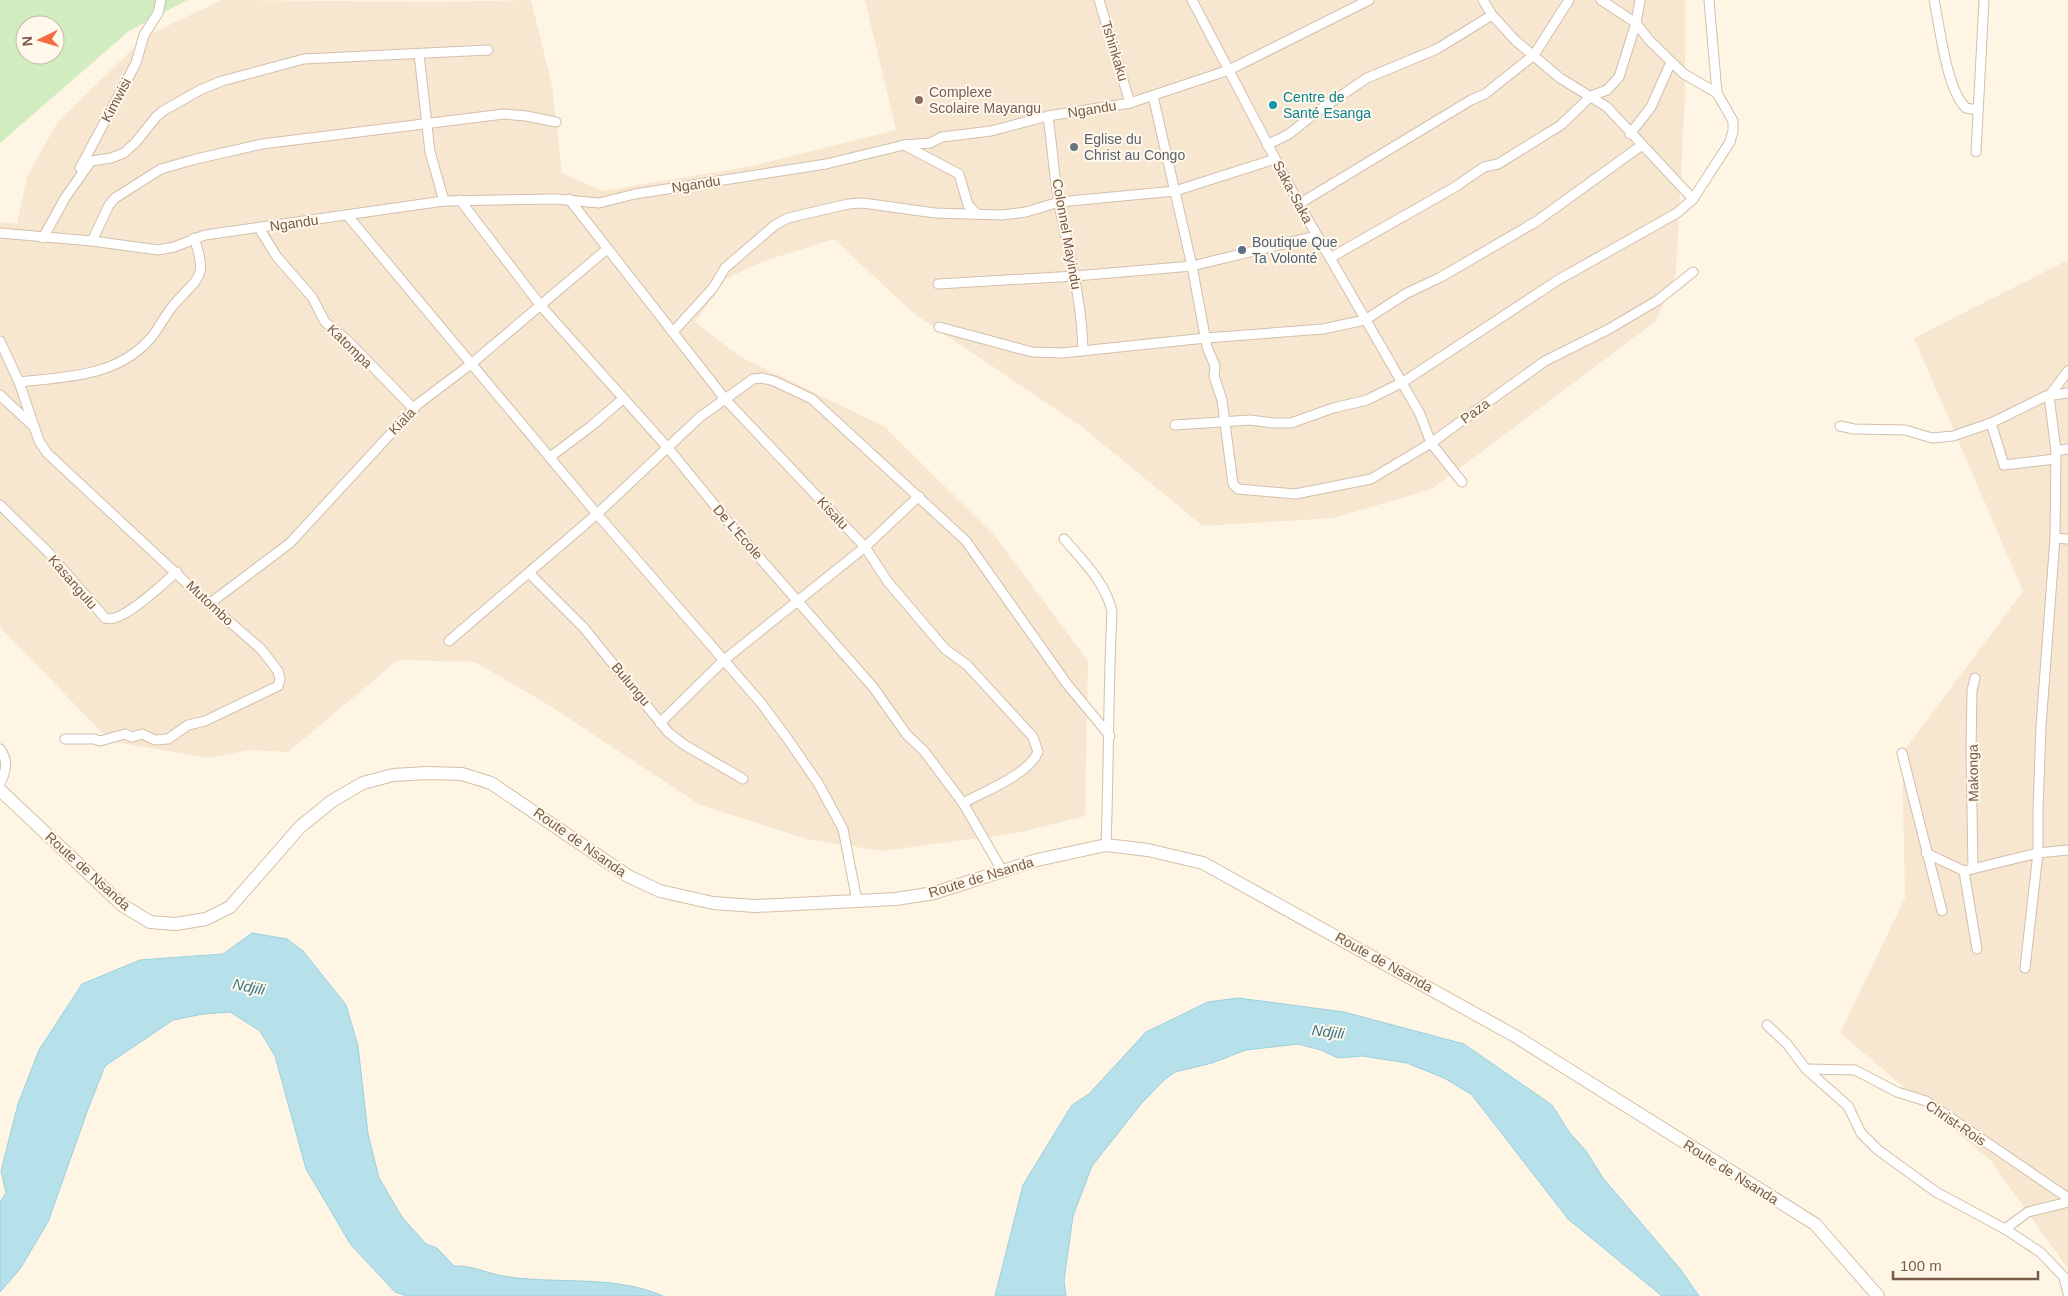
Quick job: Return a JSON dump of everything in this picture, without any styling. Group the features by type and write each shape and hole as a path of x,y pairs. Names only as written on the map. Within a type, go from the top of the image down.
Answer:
{"street":[{"name":"Kimwisi","path":"65,198 136,64 144,35 158,13 161,0"},
{"name":"Tshinkaku","path":"1099,0 1130,103"},
{"name":"Saka-Saka","path":"1192,0 1316,236 1403,382 1420,414 1431,443 1462,482"},
{"name":"Ngandu","path":"0,233 92,241 158,250 174,247 194,238 444,201 570,199 599,203 635,194 826,164 904,145 991,131 1048,116 1130,103 1229,70 1369,0"},
{"path":"1483,0 1492,15 1516,41 1560,78 1607,107 1630,134 1693,199"},
{"path":"1299,204 1471,100 1485,94 1534,55 1569,0"},
{"path":"1602,0 1636,23 1671,62 1696,83 1717,93"},
{"path":"1330,258 1455,187 1484,167 1498,164 1561,125 1591,96 1607,90 1619,77 1636,23 1640,0"},
{"path":"1175,425 1250,420 1273,424 1291,422 1333,408 1367,400 1403,382 1558,280 1677,213 1693,199 1730,142 1734,132 1733,121 1717,93 1709,0"},
{"path":"1934,0 1945,60 1958,96 1966,108 1977,110"},
{"path":"1976,152 1984,0"},
{"path":"1268,145 1289,134 1318,111 1367,78 1437,49 1492,15"},
{"path":"43,238 65,198 91,161 112,158 124,153 163,110 200,90 222,81 296,60 488,50"},
{"path":"419,54 430,152 444,201"},
{"path":"1630,134 1651,107 1671,62"},
{"path":"1153,96 1192,266 1206,338 1214,366 1214,376 1222,400 1225,423"},
{"path":"92,241 115,198 161,169 196,159 262,144 426,122 504,114 556,122"},
{"name":"Colonnel Mayindu","path":"1048,116 1059,202 1075,276 1083,329 1083,351"},
{"path":"904,145 959,174 968,205 976,214"},
{"path":"939,327 1032,352 1083,351 1206,338 1323,329 1365,320 1407,294 1441,277 1537,221 1642,145"},
{"path":"673,332 712,288 725,268 775,224 788,218 848,204 863,203 935,213 1002,215 1026,212 1059,202 1175,190 1275,159"},
{"name":"Kisalu","path":"570,199 725,399 865,547 888,582 945,649 967,665 1036,743 1038,752 1034,762 963,804"},
{"name":"De L'Ecole","path":"460,200 541,306 668,448 730,524 873,688 907,735 924,751 963,804 1003,872"},
{"path":"347,215 597,514 761,703 818,783 843,829 857,901"},
{"name":"Katompa","path":"260,228 277,257 312,297 325,322 346,339 414,409"},
{"path":"938,284 1075,276 1192,266 1316,236"},
{"path":"20,382 95,372 130,357 148,341 172,308 199,278 202,269 201,259 194,238"},
{"name":"Kiala","path":"209,604 290,544 414,409 541,306 607,249"},
{"name":"Paza","path":"1225,423 1233,484 1238,490 1295,494 1366,480 1401,463 1545,361 1608,329 1658,300 1693,272"},
{"name":"Mutombo","path":"0,341 20,382 39,441 47,453 177,572 209,604 261,649 278,671 280,679 278,686 204,721 188,725 168,739 155,740 142,734 132,737 125,734 100,741 94,738 65,739"},
{"path":"2025,968 2038,853 2042,717 2055,538 2055,455 2049,396 2068,371"},
{"path":"449,642 530,574 597,514 700,417 753,379 762,378 774,381 812,399 966,541 1067,684 1110,736"},
{"path":"1840,426 1854,429 1905,430 1932,438 1952,436 1991,423 2049,396 2068,393"},
{"path":"0,395 33,426"},
{"path":"550,457 624,399"},
{"path":"1991,423 2004,465 2055,455 2068,449"},
{"path":"660,723 724,660 865,547 919,496"},
{"name":"Kasangulu","path":"0,505 48,552 105,618 110,620 119,618 177,572"},
{"path":"2055,538 2068,539"},
{"path":"1064,539 1102,584 1112,611 1107,702 1110,736 1106,844"},
{"name":"Bulungu","path":"530,574 584,628 649,706 660,723 683,744 744,778"},
{"name":"Makonga","path":"1975,678 1972,690 1969,870 1977,950"},
{"path":"0,749 6,763 6,771 0,784"},
{"path":"1902,753 1942,912"},
{"name":"Route de Nsanda","path":"0,790 122,905 150,922 176,924 206,919 230,907 300,827 332,801 363,783 393,775 427,772 462,774 491,782 628,876 660,891 713,903 755,906 896,899 934,893 1037,860 1106,844 1148,850 1203,862 1515,1036 1815,1224 1878,1296"},
{"path":"1926,854 1969,870 2038,853 2068,850"},
{"path":"1767,1025 1787,1044 1806,1069 1848,1106 1861,1133 1878,1150 1936,1192 2005,1228 2040,1252 2066,1279 2068,1294"},
{"name":"Christ-Rois","path":"1806,1069 1855,1070 1897,1092 1926,1101 2068,1198"},
{"path":"2005,1228 2028,1212 2068,1202"}],"shaded area":[{"path":"222,0 433,2 531,0 552,85 562,173 603,191 752,166 896,130 865,0 1685,0 1685,97 1676,274 1656,321 1432,489 1334,518 1203,526 1082,427 912,312 834,239 761,262 726,279 695,322 739,356 885,427 993,534 1088,661 1085,816 1017,833 882,851 807,839 700,805 552,707 475,662 398,660 288,752 249,750 208,758 110,741 0,627 0,222 17,224 27,177 57,123 146,36"},
{"path":"2068,260 2068,1269 1991,1161 1840,1033 1905,898 1902,753 2023,591 1914,338"}],"green space":[{"path":"0,0 187,0 129,31 0,143"}],"water":[{"name":"Ndjili","path":"252,933 287,939 303,951 346,1005 358,1046 368,1134 379,1178 402,1217 426,1244 437,1248 454,1266 523,1279 604,1282 644,1289 663,1296 407,1296 395,1292 351,1245 306,1169 275,1056 260,1031 230,1012 203,1014 173,1020 105,1066 48,1222 20,1269 0,1292 0,1202 6,1193 1,1171 18,1104 39,1050 82,984 140,960 223,954"},
{"name":"Ndjili","path":"1238,998 1344,1012 1464,1044 1552,1105 1569,1132 1586,1151 1603,1178 1681,1270 1699,1296 1662,1296 1568,1219 1471,1094 1444,1078 1407,1063 1363,1056 1338,1058 1321,1050 1298,1044 1246,1050 1212,1063 1175,1072 1164,1080 1141,1104 1092,1166 1073,1216 1064,1280 1066,1296 995,1296 1023,1185 1072,1105 1089,1094 1146,1032 1208,1002"}],"place":[{"name":"Complexe Scolaire Mayangu","path":"919,100"},
{"name":"Centre de Santé Esanga","path":"1273,105"},
{"name":"Eglise du Christ au Congo","path":"1074,147"},
{"name":"Boutique Que Ta Volonté","path":"1242,250"}]}
